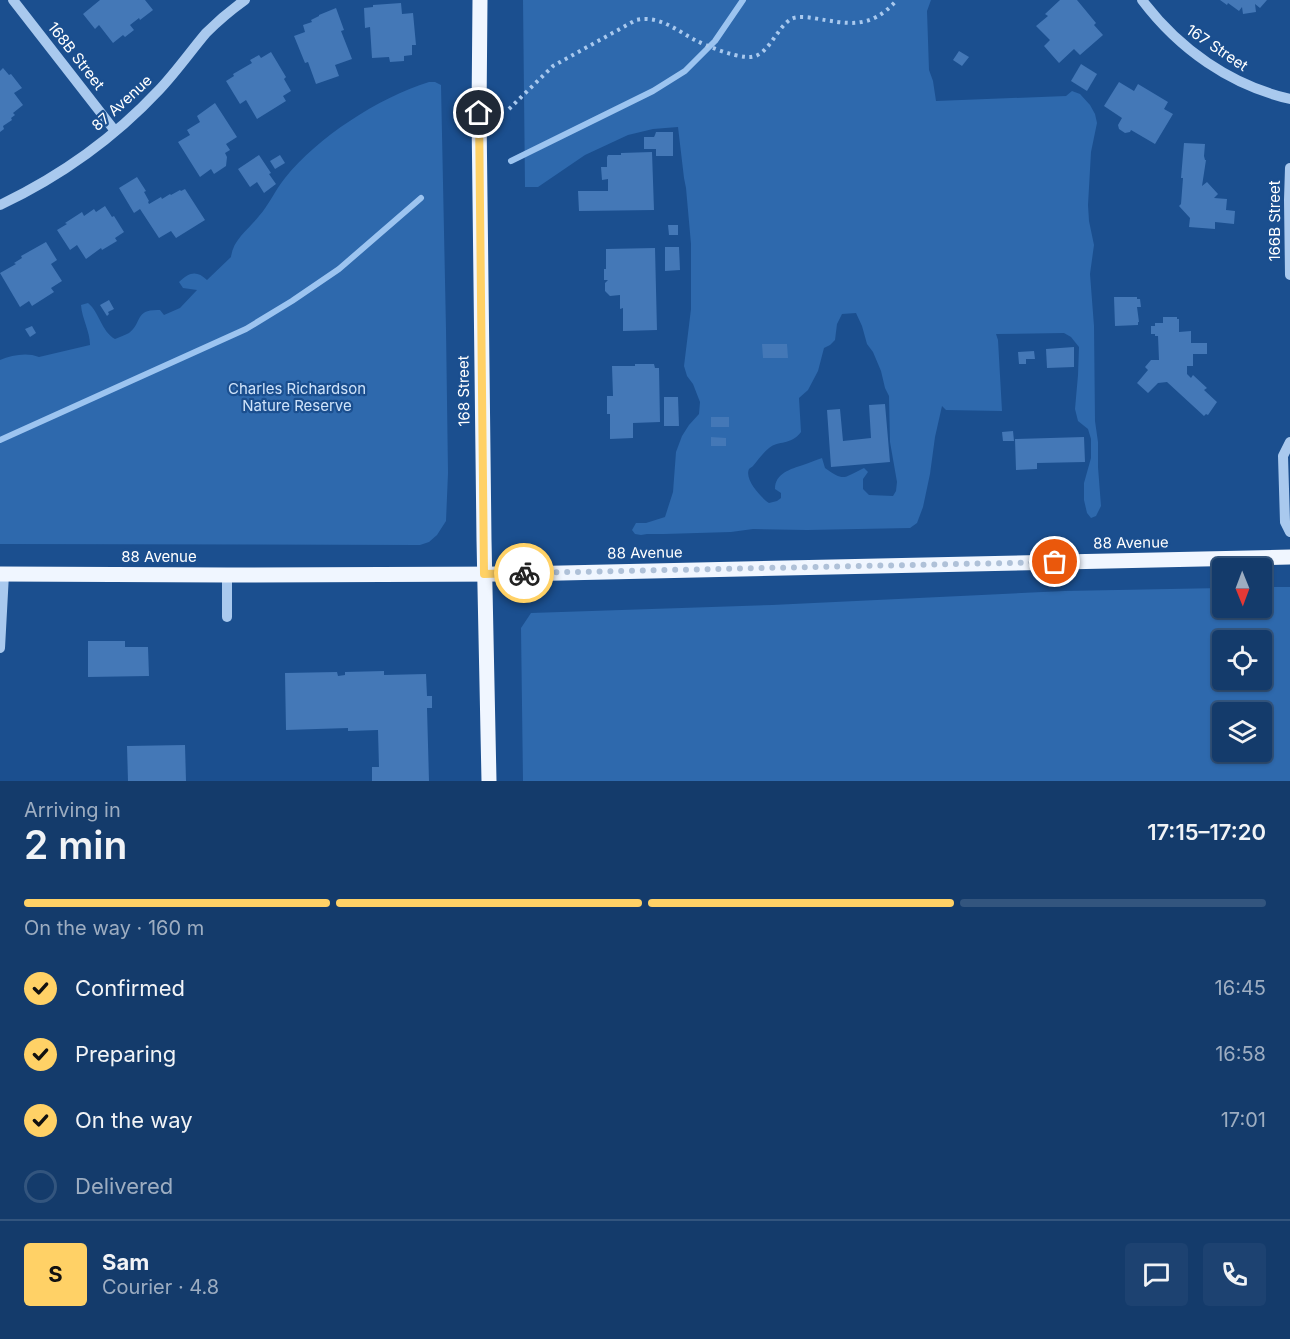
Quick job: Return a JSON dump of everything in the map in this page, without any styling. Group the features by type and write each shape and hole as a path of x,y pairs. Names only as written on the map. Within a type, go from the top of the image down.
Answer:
{"main road":[{"name":"168 Street","path":"480,0 484,574 489,781"},
{"name":"88 Avenue","path":"2,574 484,574 1290,557"}],"street":[{"name":"168B Street","path":"13,0 115,131"},
{"name":"87 Avenue","path":"0,205 54,177 115,131 162,87 214,26 245,0"},
{"name":"167 Street","path":"1142,0 1176,39 1201,58 1244,84 1290,99"},
{"name":"166B Street","path":"1290,168 1290,275"},
{"path":"1288,527 1283,456 1290,442"},
{"path":"0,648 2,574"},
{"path":"227,575 227,617"}],"path":[{"path":"509,109 553,66 636,20 647,17 662,22 697,41 750,58 761,54 792,18 804,17 864,23 889,9 897,0"}],"green space":[{"path":"523,0 931,0 927,11 929,70 936,101 1066,96 1072,91 1080,94 1095,114 1097,123 1091,152 1088,205 1094,245 1090,274 1094,326 1095,421 1101,506 1096,516 1091,518 1087,513 1084,500 1084,483 1091,458 1091,439 1088,429 1078,421 1075,409 1079,347 1071,337 1064,333 996,334 1002,411 946,410 942,406 923,507 917,523 910,528 753,529 731,532 635,534 632,530 636,523 646,523 665,517 673,492 676,452 682,436 699,414 700,402 684,366 691,309 691,244 678,127 653,129 628,135 585,155 538,187 525,187","holes":["856,313 867,344 873,352 889,396 890,442 897,482 896,491 893,496 869,495 863,489 863,479 868,472 864,468 841,477 825,468 822,458 781,475 775,489 781,493 781,498 769,503 751,483 749,469 769,448 789,441 801,432 799,398 808,390 818,371 824,348 835,340 837,324 842,314"]},
{"name":"Charles Richardson Nature Reserve","path":"429,82 441,85 446,329 448,473 446,521 437,535 429,542 420,545 0,544 0,360 20,355 39,357 90,345 81,305 88,303 92,307 110,336 115,339 129,333 142,314 146,312 160,310 164,315 180,308 197,290 183,288 179,282 193,274 200,275 207,280 231,257 238,240 263,212 281,183 314,148 370,109"},
{"path":"1272,587 1290,587 1290,781 523,781 521,628 531,613 772,605 1064,591 1212,588 1212,618 1272,618"}],"building":[{"path":"100,0 145,0 153,10 130,25 134,30 113,43 99,25 95,29 83,14"},
{"path":"1060,0 1077,0 1103,35 1080,55 1074,49 1059,63 1044,46 1050,40 1036,26 1048,16 1045,14"},
{"path":"1220,0 1267,0 1260,8 1255,4 1256,12 1243,14 1242,7 1239,11"},
{"path":"401,3 402,14 413,13 416,45 412,45 412,55 404,56 404,61 390,62 389,57 372,58 370,27 365,28 364,8"},
{"path":"336,8 344,30 341,31 352,59 335,65 339,76 316,84 308,62 305,63 294,36 305,32 303,25"},
{"path":"959,51 969,57 962,66 953,60"},
{"path":"271,52 286,77 284,79 291,91 283,96 286,101 257,119 246,100 240,104 226,81 252,63 250,60 259,55 261,58"},
{"path":"1081,64 1097,74 1087,91 1071,81"},
{"path":"3,68 22,88 14,93 23,105 13,113 15,115 11,118 12,120 3,126 4,129 0,132 0,71"},
{"path":"1119,82 1134,91 1138,84 1168,102 1164,109 1173,114 1155,144 1131,130 1125,133 1119,129 1118,125 1122,118 1104,106"},
{"path":"215,103 237,137 226,144 230,150 225,153 226,166 214,174 211,169 200,177 178,142 190,135 187,130 200,122 197,116"},
{"path":"656,132 673,132 673,156 656,156 656,149 644,149 644,137 654,137"},
{"path":"1184,143 1205,144 1206,160 1202,186 1207,182 1218,194 1214,198 1227,199 1226,210 1235,211 1234,224 1215,222 1215,229 1189,227 1190,218 1179,206 1181,204"},
{"path":"652,152 654,210 579,211 578,191 608,191 608,179 602,180 601,167 607,167 608,155"},
{"path":"259,155 276,184 264,193 257,182 250,187 238,169"},
{"path":"280,155 285,163 275,169 270,161"},
{"path":"137,177 146,191 144,192 149,204 161,197 162,199 185,189 205,220 176,238 171,231 159,238 140,209 134,213 119,188"},
{"path":"105,206 124,232 115,238 117,241 102,250 101,248 86,259 77,245 70,250 57,230 82,212 84,216 94,209 96,212"},
{"path":"668,225 678,225 678,235 669,235"},
{"path":"46,242 57,260 51,264 62,281 51,288 54,292 32,306 29,301 20,307 0,273 16,264 14,263 22,258 21,256"},
{"path":"665,247 679,247 680,270 665,271"},
{"path":"655,248 657,330 623,331 623,308 620,309 620,295 610,296 605,291 605,283 608,280 604,280 606,249"},
{"path":"1114,297 1140,299 1141,307 1137,307 1138,325 1115,326"},
{"path":"109,300 114,309 108,312 107,316 100,305"},
{"path":"1163,317 1177,317 1179,332 1191,331 1191,343 1207,343 1207,354 1193,354 1193,366 1187,366 1187,374 1191,378 1193,375 1207,388 1204,390 1217,402 1208,415 1204,416 1167,382 1158,383 1148,393 1137,383 1148,370 1145,367 1151,360 1159,360 1158,336 1151,334 1151,326 1155,326 1155,323 1163,323"},
{"path":"32,326 36,333 30,337 25,329"},
{"path":"762,344 787,344 788,358 763,358"},
{"path":"1074,347 1074,367 1047,368 1046,349"},
{"path":"1034,351 1035,359 1026,359 1026,364 1019,364 1018,352"},
{"path":"635,364 654,364 655,368 659,368 660,422 633,423 633,438 610,439 607,396 613,396 612,366 635,366"},
{"path":"664,397 678,397 679,426 664,426"},
{"path":"885,404 890,462 831,467 827,410 840,409 843,441 871,438 869,405"},
{"path":"711,417 729,417 729,427 711,427"},
{"path":"1013,431 1014,441 1003,441 1002,432"},
{"path":"711,437 726,438 726,446 711,446"},
{"path":"1084,437 1085,462 1037,463 1037,469 1016,470 1015,439"},
{"path":"88,641 125,641 125,647 148,647 149,676 88,677"},
{"path":"384,671 384,675 426,674 427,696 432,696 432,708 427,708 429,781 372,781 372,767 379,767 378,730 348,731 348,728 286,730 285,673 337,672 338,676 345,675 345,672"},
{"path":"185,745 186,781 128,781 127,746"}],"waterway":[{"path":"511,161 653,91 685,71 715,41 743,0"},
{"path":"0,440 246,329 339,269 421,198"}],"way so far":[{"path":"524,573 1055,562"}],"route":[{"path":"479,113 484,574 524,573"}]}
